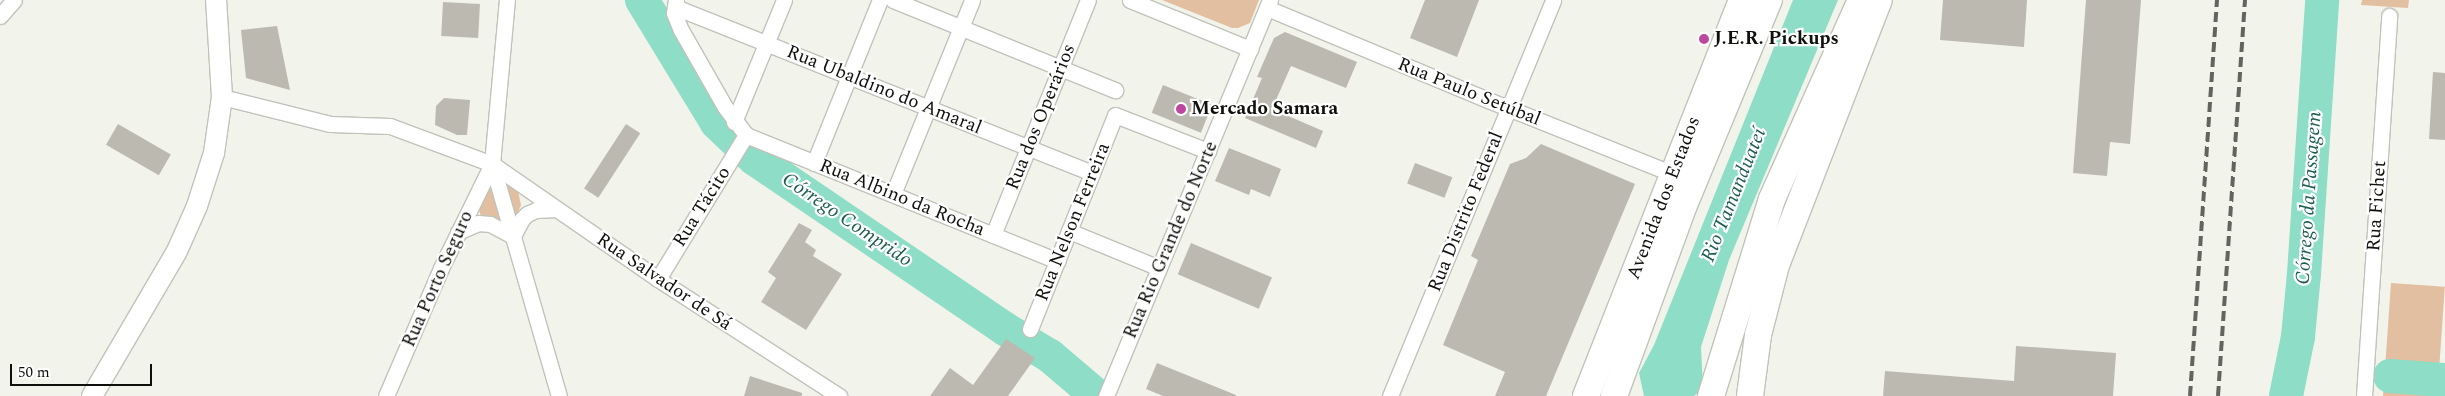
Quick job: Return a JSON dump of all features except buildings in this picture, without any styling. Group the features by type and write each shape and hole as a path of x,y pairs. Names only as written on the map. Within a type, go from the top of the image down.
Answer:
{"highway":[{"name":"Avenida dos Estados","path":"1586,396 1742,0"},
{"name":"Avenida dos Estados","path":"1614,396 1684,205 1769,0"},
{"path":"1711,396 1772,200 1861,0"},
{"path":"1750,396 1758,335 1776,265 1879,0"}],"street":[{"path":"0,16 14,0"},
{"path":"92,396 177,251 197,206 214,153 222,97 216,0"},
{"path":"507,0 492,164 560,396"},
{"path":"734,122 784,0"},
{"path":"814,162 880,0"},
{"path":"893,0 1115,90"},
{"path":"893,194 972,0"},
{"name":"Rua dos Operários","path":"993,235 1088,0"},
{"path":"1130,0 1250,48"},
{"name":"Rua Distrito Federal","path":"1390,396 1553,0"},
{"path":"675,3 674,13 681,30 734,122 742,142"},
{"name":"Rua Ubaldino do Amaral","path":"675,3 766,43 1092,173"},
{"name":"Rua Rio Grande do Norte","path":"1109,390 1268,4"},
{"name":"Rua Paulo Setúbal","path":"1268,4 1508,108 1673,172"},
{"name":"Rua Fichet","path":"2364,396 2389,16"},
{"name":"Rua Salvador de Sá","path":"222,97 330,124 390,126 492,164 658,279 839,396"},
{"name":"Rua Nelson Ferreira","path":"1030,330 1115,115 1208,151"},
{"name":"Rua Albino da Rocha","path":"742,142 814,162 1058,261"},
{"name":"Rua Tácito","path":"658,279 742,142"},
{"name":"Rua Porto Seguro","path":"386,396 458,232 492,164"},
{"path":"513,236 522,219 527,214 536,210 556,209"},
{"path":"458,232 478,223 490,224 513,236"},
{"path":"1070,231 1159,268"}],"shaded area":[{"path":"1162,0 1259,0 1250,23 1238,28 1232,28"},
{"path":"2362,0 2409,0 2408,8 2361,5"},
{"path":"497,182 511,182 518,191 521,205 517,215 496,223 487,221 480,214 478,203 485,188"},
{"path":"2391,283 2445,287 2439,368 2385,364"},
{"path":"2384,384 2445,388 2445,396 2383,396"}],"water":[{"name":"Rio Tamanduateí","path":"1793,0 1838,0 1729,260 1701,347 1703,389 1694,396 1644,396 1639,373 1654,345"}],"waterway":[{"name":"Córrego Comprido","path":"642,0 717,123 755,159 1005,329 1050,356 1097,396"},
{"name":"Córrego da Passagem","path":"2286,396 2298,337 2304,274 2322,0"},
{"path":"2390,376 2445,380"}],"railway":[{"path":"2190,396 2217,0"},
{"path":"2218,396 2245,0"}],"place":[{"name":"J.E.R. Pickups","path":"1704,39"},
{"name":"Mercado Samara","path":"1181,109"}]}
